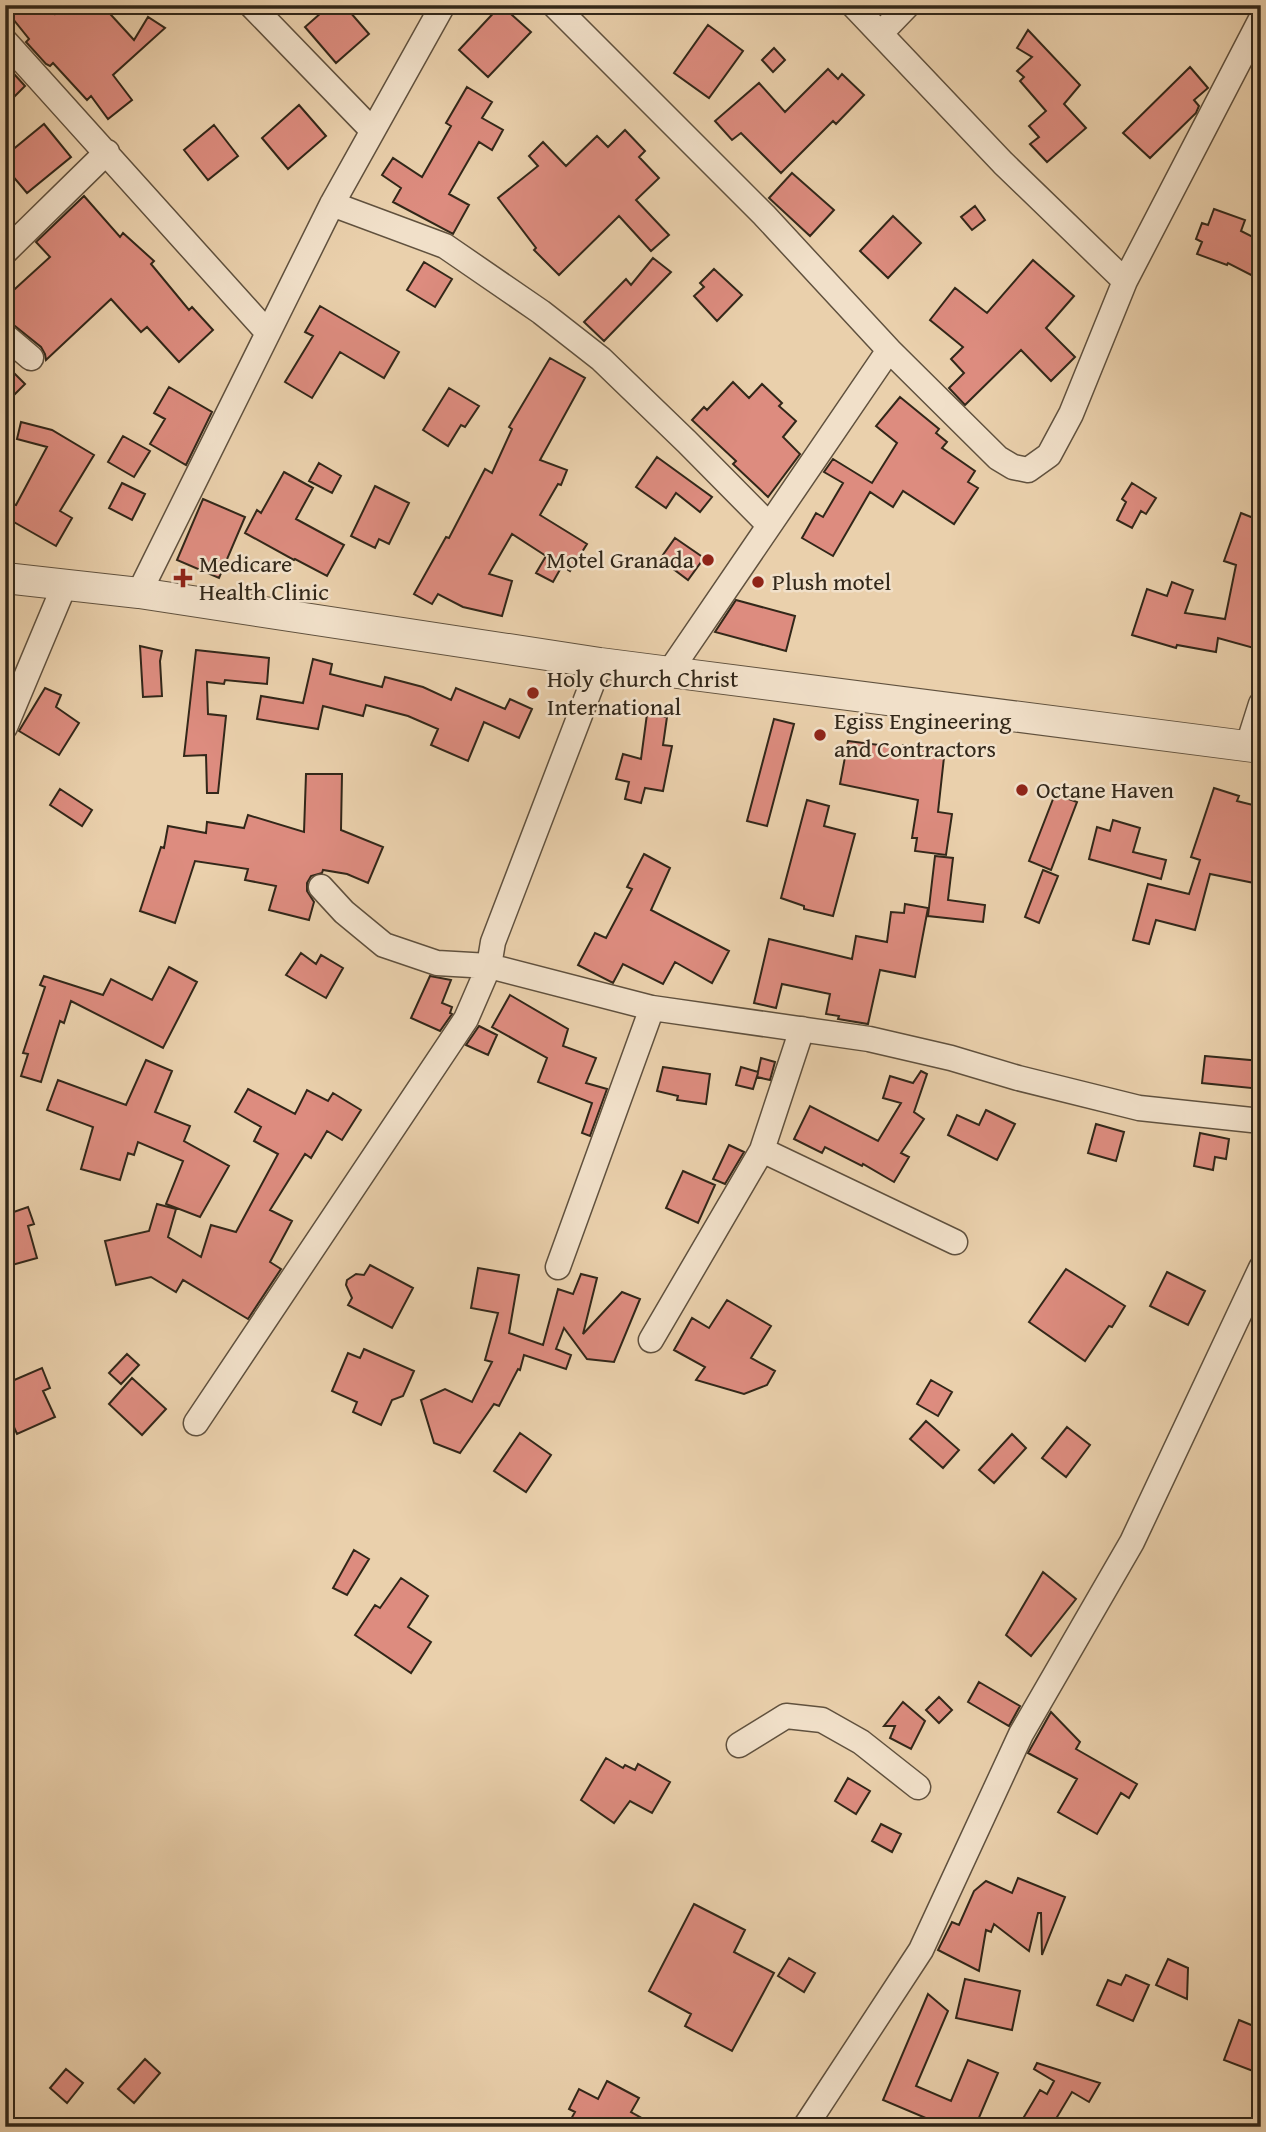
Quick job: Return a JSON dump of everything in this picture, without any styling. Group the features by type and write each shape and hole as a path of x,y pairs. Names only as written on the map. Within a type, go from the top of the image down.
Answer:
{"street":[{"path":"251,5 372,130"},
{"path":"139,593 332,204 443,5"},
{"path":"554,5 764,215 890,350 998,458 1013,467 1028,470 1049,455 1071,414 1125,281 1261,19"},
{"path":"853,5 1003,163 1125,281"},
{"path":"881,33 908,5"},
{"path":"5,41 268,333"},
{"path":"5,252 107,152"},
{"path":"332,204 445,246 541,312 601,359 769,525"},
{"path":"5,337 31,358"},
{"path":"670,671 890,350"},
{"path":"5,578 139,593 600,663 1254,746 1261,704"},
{"path":"5,727 65,584"},
{"path":"196,1423 466,1019 489,966 492,942 600,663"},
{"path":"321,887 344,912 384,945 437,963 489,966 652,1008 869,1039 1139,1108 1261,1121"},
{"path":"558,1267 652,1008"},
{"path":"651,1340 762,1150 802,1030"},
{"path":"762,1150 955,1242"},
{"path":"805,2127 921,1950 1021,1734 1132,1542 1261,1268"},
{"path":"738,1745 786,1716 822,1720 861,1742 918,1787"}],"building":[{"path":"5,5 48,5 55,14 65,5 102,5 134,40 148,17 165,28 113,75 132,100 108,119 91,96 87,100 53,63 50,66 46,64 26,42 29,39 5,9"},
{"path":"330,5 344,5 369,34 336,63 305,27"},
{"path":"501,5 531,32 488,77 459,50"},
{"path":"708,25 743,51 709,98 674,73"},
{"path":"1028,30 1080,85 1064,104 1086,128 1047,162 1030,144 1039,137 1029,126 1046,111 1020,81 1024,77 1017,71 1032,57 1017,48"},
{"path":"774,48 785,60 773,72 762,60"},
{"path":"5,64 25,86 5,106"},
{"path":"1190,67 1208,88 1194,100 1199,106 1196,113 1150,158 1123,133"},
{"path":"828,69 838,79 842,74 864,95 836,124 833,121 781,173 741,133 732,140 715,121 759,83 785,112"},
{"path":"467,87 492,102 482,118 503,130 492,150 479,142 449,194 469,205 453,234 393,202 401,188 382,175 393,158 422,177 451,126 446,123"},
{"path":"299,105 326,136 288,169 262,138"},
{"path":"44,124 71,157 27,193 5,167 5,156"},
{"path":"214,125 238,156 208,180 184,150"},
{"path":"625,130 645,151 639,157 659,178 636,200 669,235 651,251 619,216 559,275 534,250 536,248 498,198 538,166 529,156 543,142 566,166 597,136 608,147"},
{"path":"792,173 834,210 810,236 769,198"},
{"path":"84,196 120,237 123,233 154,261 151,264 189,310 192,307 213,330 179,362 147,327 141,332 111,299 46,360 41,347 5,318 5,298 50,257 36,242"},
{"path":"975,206 985,220 972,230 961,217"},
{"path":"1214,209 1245,220 1241,231 1261,241 1261,280 1228,263 1227,265 1197,254 1202,242 1196,239 1202,223 1208,225"},
{"path":"893,216 921,243 888,278 860,251"},
{"path":"653,258 671,272 604,341 584,322 626,279 631,285"},
{"path":"1033,260 1074,296 1046,328 1075,357 1051,381 1021,350 965,405 949,388 964,373 951,359 963,347 930,320 955,288 987,313"},
{"path":"424,262 452,279 435,307 407,290"},
{"path":"714,269 742,295 717,321 694,296 704,287 700,283"},
{"path":"320,306 399,352 384,378 340,352 312,398 285,382 313,336 305,332"},
{"path":"550,358 585,378 540,460 567,470 561,485 558,484 540,515 587,544 570,571 562,566 553,582 536,573 546,556 512,534 489,574 512,581 502,616 463,607 438,594 432,604 414,594 446,537 449,538 485,469 492,473 512,429 509,427"},
{"path":"5,364 25,384 5,404"},
{"path":"733,382 749,398 762,384 782,403 779,406 796,421 783,437 800,454 768,497 733,464 736,461 692,420 704,407 707,410"},
{"path":"169,387 212,412 186,465 150,444 165,419 154,413"},
{"path":"449,388 479,406 465,427 461,425 448,446 423,430"},
{"path":"900,397 939,429 936,433 947,442 942,448 975,471 968,482 978,488 954,524 903,491 893,507 870,492 833,556 802,538 816,513 823,517 843,483 824,472 833,459 872,483 897,443 876,426"},
{"path":"21,422 52,430 94,455 60,511 72,518 56,546 5,517 5,502 16,505 47,447 17,439"},
{"path":"123,436 150,451 134,477 108,462"},
{"path":"657,457 712,497 700,512 676,493 666,508 636,487"},
{"path":"319,463 341,476 332,493 309,481"},
{"path":"284,472 313,488 296,519 344,545 327,576 245,533 257,510 261,513"},
{"path":"122,483 145,494 132,520 109,508"},
{"path":"1132,483 1156,498 1146,514 1141,511 1132,528 1117,520 1126,502 1122,499"},
{"path":"375,486 409,503 389,544 379,539 375,548 351,536"},
{"path":"203,499 245,517 219,578 177,560"},
{"path":"1241,513 1261,521 1261,650 1218,638 1216,652 1177,645 1176,648 1132,635 1147,589 1167,596 1172,582 1193,590 1185,613 1225,619 1236,565 1224,561"},
{"path":"675,538 704,558 688,580 660,559"},
{"path":"736,600 795,616 786,651 715,632"},
{"path":"140,646 162,651 162,696 143,697"},
{"path":"196,650 269,658 267,684 225,680 224,684 207,682 208,714 226,716 218,793 207,793 206,755 184,756"},
{"path":"313,659 332,664 330,674 382,687 385,677 423,687 451,700 456,688 505,709 510,699 532,709 519,738 484,722 468,761 431,745 438,729 408,716 366,705 363,716 323,706 318,729 257,719 261,696 303,703"},
{"path":"45,688 61,695 56,707 79,723 59,755 19,731"},
{"path":"647,714 667,717 663,745 672,746 663,791 645,788 641,803 625,799 629,782 616,779 623,754 641,759"},
{"path":"774,719 794,724 767,826 747,821"},
{"path":"848,741 902,748 903,745 945,748 938,812 952,814 946,855 915,851 917,838 912,838 918,800 840,784"},
{"path":"306,774 342,774 341,830 383,847 368,883 347,874 323,870 322,873 311,876 307,891 314,902 309,920 269,910 276,886 245,880 248,869 195,861 175,923 140,911 161,847 164,848 168,826 206,833 207,822 244,828 248,815 304,832"},
{"path":"1214,788 1239,796 1237,801 1261,807 1261,842 1254,883 1210,874 1195,930 1156,920 1149,944 1133,940 1148,884 1189,894 1200,860 1191,857"},
{"path":"60,789 92,810 82,826 50,805"},
{"path":"1055,794 1077,802 1051,870 1029,861"},
{"path":"807,800 829,806 824,826 855,834 833,916 804,909 804,906 781,898"},
{"path":"1113,820 1140,828 1133,852 1166,860 1161,879 1089,859 1097,827 1110,831"},
{"path":"644,854 670,868 651,910 729,951 712,983 675,962 663,984 623,964 613,983 578,965 595,933 606,938 632,889 627,887"},
{"path":"935,856 953,858 948,900 985,905 983,922 928,916"},
{"path":"1043,870 1058,876 1039,923 1025,917"},
{"path":"905,904 928,908 915,977 880,970 868,1024 826,1014 830,994 782,984 776,1008 754,1003 769,939 852,959 856,936 887,942 891,912 904,913"},
{"path":"301,953 316,964 321,955 343,968 326,998 286,975"},
{"path":"169,967 197,982 163,1048 71,1001 64,1023 60,1021 41,1082 21,1076 28,1054 23,1053 45,987 40,985 44,976 103,995 111,979 152,1000"},
{"path":"430,976 451,980 442,1003 452,1007 452,1014 440,1031 411,1018"},
{"path":"510,995 568,1029 563,1046 596,1058 586,1083 607,1089 590,1136 582,1133 592,1103 538,1082 547,1058 492,1027"},
{"path":"479,1026 497,1035 488,1055 466,1045"},
{"path":"1205,1056 1261,1061 1261,1089 1202,1083"},
{"path":"761,1058 775,1062 770,1080 757,1077 758,1073 753,1089 736,1085 741,1067 758,1072"},
{"path":"146,1060 172,1071 155,1112 190,1126 184,1141 229,1166 200,1217 166,1204 183,1161 138,1142 134,1155 128,1153 120,1180 81,1169 93,1127 47,1110 58,1080 126,1105"},
{"path":"663,1067 710,1074 706,1104 677,1100 678,1096 657,1091"},
{"path":"921,1071 927,1074 914,1112 924,1119 901,1153 909,1157 894,1182 825,1147 822,1153 794,1139 810,1106 878,1141 901,1103 883,1098 890,1076 913,1083"},
{"path":"248,1089 295,1114 307,1090 328,1101 333,1093 361,1110 342,1140 327,1131 311,1158 305,1154 270,1210 292,1221 270,1262 281,1269 248,1319 183,1280 176,1292 151,1277 116,1285 105,1241 149,1231 157,1204 176,1209 168,1237 201,1257 211,1225 236,1232 278,1154 254,1141 261,1127 235,1112"},
{"path":"986,1110 1015,1124 997,1160 948,1135 957,1115 979,1125"},
{"path":"1096,1124 1124,1132 1116,1161 1088,1153"},
{"path":"1200,1133 1229,1139 1226,1159 1215,1157 1213,1170 1194,1166"},
{"path":"729,1145 744,1152 725,1184 713,1179"},
{"path":"683,1171 715,1185 698,1223 666,1208"},
{"path":"28,1207 34,1224 28,1226 37,1258 5,1267 5,1215"},
{"path":"370,1265 413,1288 392,1328 348,1305 352,1298 346,1285 347,1280 356,1274 364,1275"},
{"path":"478,1268 519,1275 509,1333 543,1345 558,1289 573,1294 581,1274 597,1278 583,1334 622,1292 640,1299 614,1362 587,1359 564,1328 556,1349 571,1355 566,1369 524,1355 520,1370 518,1369 499,1406 494,1404 460,1453 434,1443 421,1400 445,1389 472,1402 492,1362 485,1360 498,1313 471,1308"},
{"path":"1066,1269 1125,1306 1085,1361 1029,1322"},
{"path":"1167,1272 1205,1291 1188,1325 1150,1306"},
{"path":"727,1300 771,1326 751,1358 775,1371 767,1385 744,1394 696,1380 705,1367 674,1350 692,1318 709,1328"},
{"path":"364,1349 414,1371 403,1396 392,1400 381,1425 353,1412 357,1402 332,1391 348,1353 360,1358"},
{"path":"127,1354 139,1365 121,1384 109,1373"},
{"path":"42,1368 50,1388 43,1391 55,1417 17,1434 5,1407 5,1384"},
{"path":"132,1378 166,1409 142,1435 109,1404"},
{"path":"931,1380 952,1392 938,1416 917,1404"},
{"path":"926,1421 959,1450 943,1468 910,1439"},
{"path":"1067,1427 1090,1445 1066,1477 1042,1458"},
{"path":"520,1433 551,1455 526,1492 494,1471"},
{"path":"1012,1434 1026,1448 994,1483 979,1470"},
{"path":"354,1550 369,1559 347,1595 333,1588"},
{"path":"1043,1572 1076,1599 1031,1656 1006,1635"},
{"path":"401,1578 428,1596 408,1627 431,1642 411,1673 355,1635 375,1605 380,1608"},
{"path":"979,1682 1020,1706 1009,1726 968,1702"},
{"path":"939,1697 952,1710 939,1723 926,1710"},
{"path":"903,1702 925,1721 911,1749 890,1738 895,1726 884,1726"},
{"path":"1051,1712 1080,1742 1076,1749 1137,1784 1129,1798 1121,1793 1097,1834 1058,1812 1077,1779 1028,1753"},
{"path":"606,1758 623,1768 625,1765 635,1770 638,1764 670,1782 652,1813 630,1801 614,1823 581,1800"},
{"path":"848,1778 870,1791 856,1814 835,1801"},
{"path":"881,1824 901,1834 892,1852 872,1841"},
{"path":"1018,1878 1065,1897 1042,1955 1041,1913 1038,1913 1029,1951 994,1924 991,1932 986,1930 979,1971 938,1950 952,1922 959,1925 974,1891 986,1881 1012,1893"},
{"path":"694,1904 745,1930 734,1952 774,1973 732,2051 685,2026 691,2014 649,1991"},
{"path":"789,1958 815,1973 804,1992 778,1976"},
{"path":"1168,1959 1188,1968 1187,1999 1156,1985"},
{"path":"1126,1975 1149,1985 1133,2021 1097,2005 1108,1980 1121,1985"},
{"path":"965,1979 1020,1991 1012,2030 956,2018"},
{"path":"928,1994 948,2011 916,2086 951,2101 968,2060 998,2073 975,2127 947,2127 883,2100"},
{"path":"1239,2020 1261,2029 1261,2074 1224,2060"},
{"path":"145,2059 160,2073 134,2103 118,2089"},
{"path":"1037,2063 1100,2083 1089,2102 1072,2092 1051,2127 1018,2127 1040,2090 1047,2094 1054,2081 1034,2069"},
{"path":"66,2069 83,2083 67,2103 50,2088"},
{"path":"607,2081 639,2098 631,2112 658,2127 586,2127 571,2119 575,2112 569,2109 579,2089 598,2099"}],"place":[{"name":"Motel Granada","path":"708,560"},
{"name":"Medicare Health Clinic","path":"183,578"},
{"name":"Plush motel","path":"758,582"},
{"name":"Holy Church Christ International","path":"533,693"},
{"name":"Egiss Engineering and Contractors","path":"820,735"},
{"name":"Octane Haven","path":"1022,790"}]}
